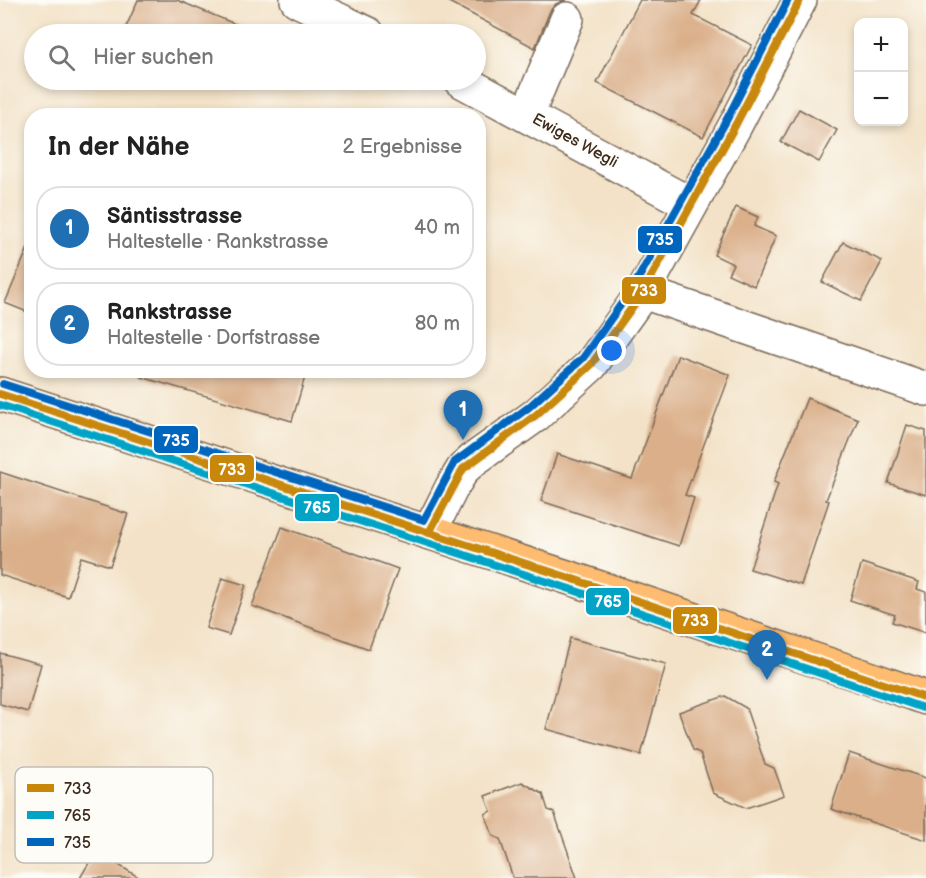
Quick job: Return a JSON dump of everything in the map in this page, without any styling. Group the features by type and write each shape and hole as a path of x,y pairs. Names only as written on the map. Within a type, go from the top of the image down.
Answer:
{"main road":[{"path":"0,394 576,580 926,698"}],"street":[{"path":"297,0 347,24"},
{"path":"429,533 463,469 536,415 591,365 643,292 736,124 800,0"},
{"path":"527,115 567,19"},
{"name":"Ewiges Wegli","path":"479,90 690,204"},
{"path":"643,292 926,389"}],"building":[{"path":"138,0 177,0 235,24 127,24"},
{"path":"445,0 566,0 556,4 550,11 535,48"},
{"path":"640,0 701,0 693,15 752,45 703,137 597,83"},
{"path":"799,109 837,130 819,162 781,142"},
{"path":"736,207 758,217 754,226 776,236 754,286 728,274 733,264 714,255"},
{"path":"843,242 882,261 861,301 822,282"},
{"path":"24,258 24,311 5,303"},
{"path":"678,355 730,375 685,495 694,498 679,546 541,501 557,454 632,479"},
{"path":"144,378 305,378 292,421"},
{"path":"807,398 858,419 826,500 829,501 801,585 750,569 778,484 774,482"},
{"path":"907,425 926,431 926,495 888,483"},
{"path":"0,472 128,514 110,566 81,557 68,597 0,575"},
{"path":"282,527 398,569 369,649 252,606"},
{"path":"862,563 919,582 917,589 926,592 926,633 892,622 895,615 850,600"},
{"path":"222,578 246,585 229,635 206,628"},
{"path":"570,638 666,664 641,755 546,729"},
{"path":"0,653 41,664 28,712 0,704"},
{"path":"725,696 746,708 765,764 774,768 784,795 746,808 713,793 700,753 693,750 679,712"},
{"path":"849,753 926,778 926,840 831,809"},
{"path":"522,782 543,794 548,810 554,812 577,878 513,878 500,839 493,836 485,814 491,811 485,796"},
{"path":"89,863 116,863 140,878 80,878"}],"transit line":[{"name":"735","path":"3,384 424,520 455,462 529,407 583,358 634,286 727,119 788,0"},
{"name":"733","path":"429,533 463,469 536,415 591,365 643,292 736,124 800,0"},
{"name":"733","path":"0,394 576,580 926,698"},
{"name":"765","path":"0,405 573,590 923,708"}],"place":[{"name":"Säntisstrasse","path":"463,440"},
{"name":"Rankstrasse","path":"767,680"}]}
